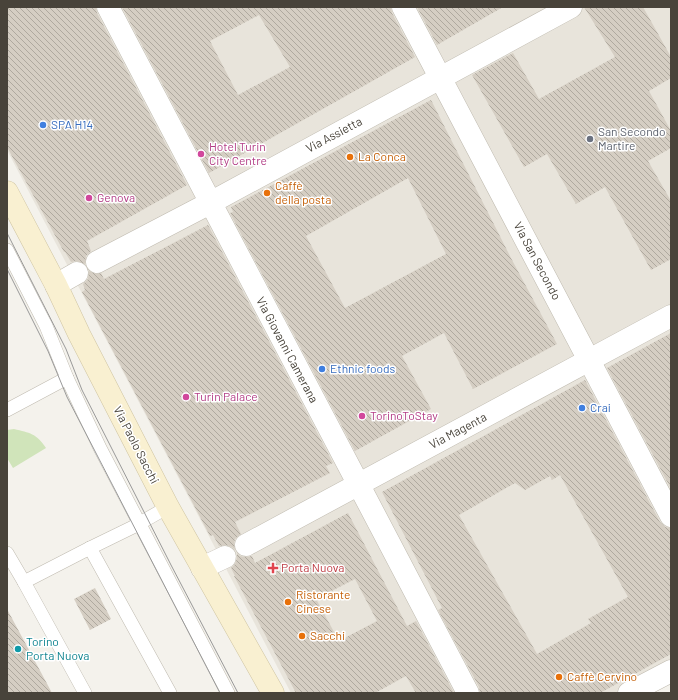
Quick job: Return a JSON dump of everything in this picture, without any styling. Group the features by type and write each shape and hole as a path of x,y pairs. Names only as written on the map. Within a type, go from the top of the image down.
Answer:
{"street":[{"name":"Via Giovanni Camerana","path":"108,7 468,693"},
{"name":"Via San Secondo","path":"404,7 671,516"},
{"name":"Via Assietta","path":"97,262 210,203 572,7"},
{"name":"Via Paolo Sacchi","path":"7,192 56,285 79,334 168,507 273,693"},
{"path":"56,285 77,273"},
{"name":"Via Magenta","path":"246,545 671,316"},
{"path":"202,568 225,557"},
{"path":"629,693 671,671"}],"lane":[{"path":"7,250 46,326 67,378 100,448 228,693"},
{"path":"7,410 67,378"},
{"path":"24,582 133,527 139,522 168,507"},
{"path":"90,548 170,693"},
{"path":"7,553 85,693"}],"shaded area":[{"path":"7,7 671,7 671,665 618,693 291,693 7,150"}],"green space":[{"path":"14,429 36,436 46,448 13,468 7,458 7,430"}],"building":[{"path":"7,7 96,7 97,13 187,185 87,241 91,251 86,256 85,264 77,261 71,262 64,252 7,147"},
{"path":"122,7 391,7 392,13 415,57 209,173","holes":["259,15 290,67 238,95 210,41"]},
{"path":"417,7 503,7 437,45"},
{"name":"San Secondo Martire","path":"584,7 643,7 671,57 671,78 649,91 671,131 671,148 648,161 671,201 671,259 651,270 605,187 576,204 547,154 524,167 472,75 513,53 539,99 615,57"},
{"path":"431,100 512,260 557,344 473,389 444,333 402,356 431,409 355,451 230,213 233,212 231,207","holes":["408,178 446,254 345,308 306,236"]},
{"path":"208,225 333,463 326,466 330,473 235,522 241,534 235,539 235,550 226,545 219,546 213,535 210,536 82,292 85,290 83,284 88,279 89,271 96,274 101,273 104,279"},
{"path":"671,333 671,489 607,368"},
{"path":"585,380 660,522 665,527 671,528 671,654 600,693 480,693 479,687 438,610 442,608 382,492","holes":["560,475 628,597 588,619 591,623 537,654 459,515 515,483 525,490 550,476 552,480"]},
{"path":"348,513 407,626 416,621 454,693 416,693 406,676 375,693 296,693 231,568 235,564 237,553 240,556 245,557 252,556 255,563","holes":["355,579 377,621 339,641 316,599"]},
{"path":"95,588 111,619 90,630 74,599"},
{"name":"Torino Porta Nuova","path":"7,609 52,693 7,693"}],"tram line":[{"path":"7,233 66,349 82,390 238,693"},
{"path":"7,269 48,351 67,397 220,693"}],"place":[{"name":"SPA H14","path":"43,125"},
{"name":"San Secondo Martire","path":"590,139"},
{"name":"Hotel Turin City Centre","path":"201,154"},
{"name":"La Conca","path":"350,157"},
{"name":"Caffè della posta","path":"267,193"},
{"name":"Genova","path":"89,198"},
{"name":"Ethnic foods","path":"322,369"},
{"name":"Turin Palace","path":"186,397"},
{"name":"Crai","path":"582,408"},
{"name":"TorinoToStay","path":"362,416"},
{"name":"Porta Nuova","path":"273,568"},
{"name":"Ristorante Cinese","path":"288,602"},
{"name":"Sacchi","path":"302,636"},
{"name":"Torino Porta Nuova","path":"18,649"},
{"name":"Caffè Cervino","path":"559,677"}]}
